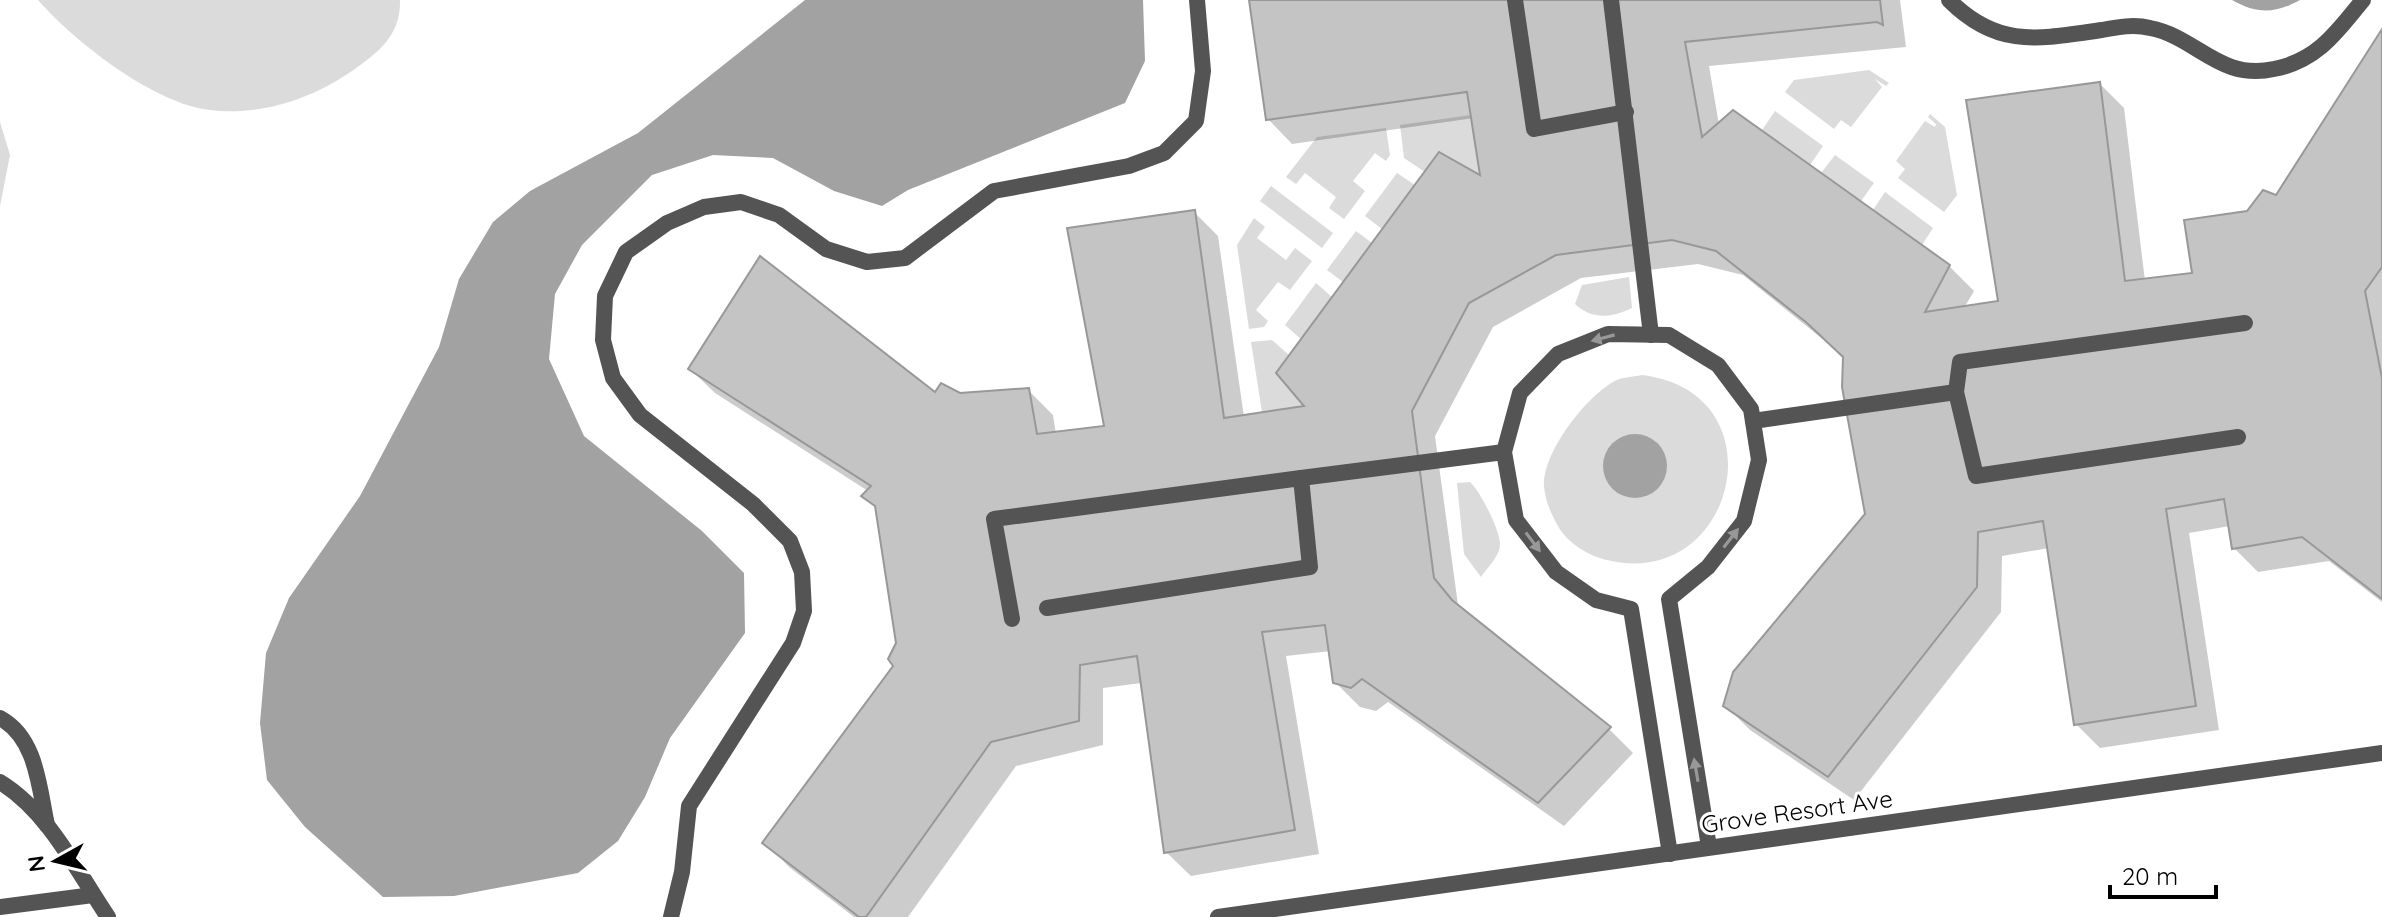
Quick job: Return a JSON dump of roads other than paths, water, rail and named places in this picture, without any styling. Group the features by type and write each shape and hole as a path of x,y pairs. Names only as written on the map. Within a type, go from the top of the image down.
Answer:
{"street":[{"path":"671,917 682,872 689,806 793,643 804,611 802,572 790,541 753,504 640,415 613,378 603,340 605,296 626,252 667,223 704,207 741,202 779,215 826,249 867,262 905,258 994,191 1129,166 1164,153 1196,121 1203,71 1197,0"},
{"path":"1515,0 1534,129 1626,112"},
{"path":"1611,0 1651,335"},
{"path":"1949,0 1969,19 1997,33 2032,40 2127,26 2153,28 2223,65 2247,73 2302,61 2327,45 2363,0"},
{"path":"2238,437 1976,476 1956,392 1960,362 2245,323"},
{"path":"1670,854 1631,609 1596,600 1556,572 1516,520 1504,452 1520,393 1558,354 1608,334 1669,335 1718,365 1751,409 1759,460 1744,521 1708,567 1669,599 1709,847"},
{"path":"1753,421 1956,392"},
{"path":"1012,619 994,519 1504,452"},
{"path":"1047,608 1310,567 1301,478"},
{"path":"0,718 11,724 31,752 48,828"},
{"name":"Grove Resort Ave","path":"1218,917 2382,753"},
{"path":"0,782 19,793 48,828 108,917"},
{"path":"0,907 93,895"}]}
